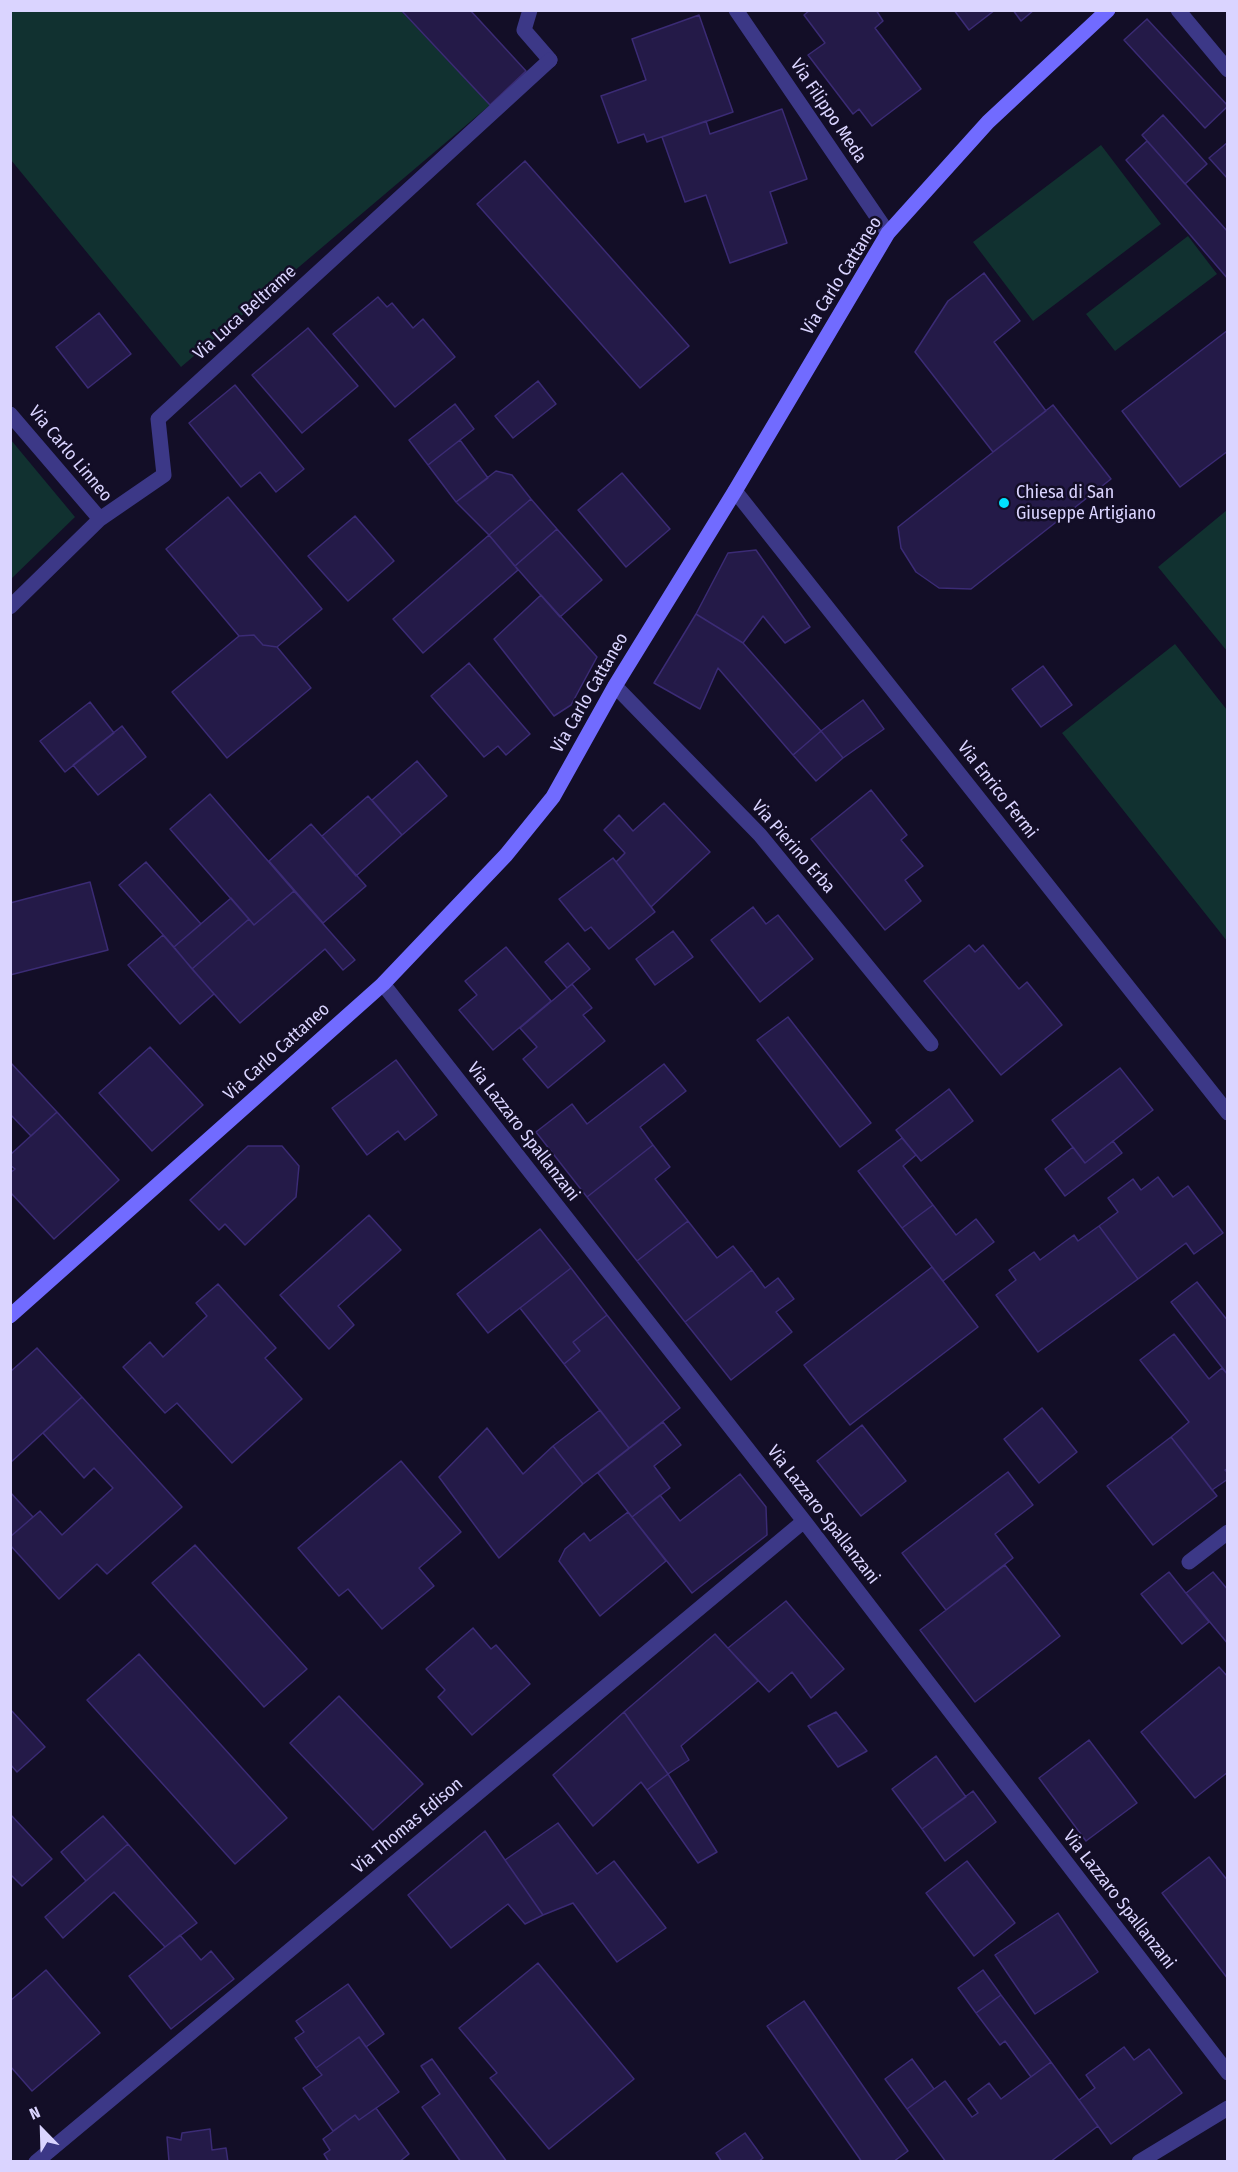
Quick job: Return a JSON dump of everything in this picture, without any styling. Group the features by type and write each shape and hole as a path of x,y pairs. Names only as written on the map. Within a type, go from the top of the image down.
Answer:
{"street":[{"name":"Via Luca Beltrame","path":"10,607 100,519 164,475 158,418 550,60 524,30 530,10"},
{"name":"Via Filippo Meda","path":"736,10 888,233"},
{"name":"Via Carlo Cattaneo","path":"10,1316 383,984 506,855 553,797 615,686 735,491 888,233 988,122 1108,10"},
{"path":"1178,10 1227,70"},
{"name":"Via Carlo Linneo","path":"10,414 100,519"},
{"name":"Via Enrico Fermi","path":"735,491 1227,1113"},
{"name":"Via Pierino Erba","path":"615,686 760,835 931,1044"},
{"name":"Via Lazzaro Spallanzani","path":"383,984 804,1521 1227,2073"},
{"name":"Via Thomas Edison","path":"36,2162 804,1521"},
{"path":"1189,1562 1227,1533"},
{"path":"1139,2162 1227,2108"}],"green space":[{"path":"10,11 401,11 490,105 181,367 11,160"},
{"path":"1101,145 1161,224 1033,321 973,242"},
{"path":"1188,236 1217,274 1115,351 1086,314"},
{"path":"11,440 75,517 10,579"},
{"path":"1227,510 1227,651 1158,567"},
{"path":"1175,644 1227,710 1227,941 1062,733"}],"building":[{"path":"401,10 470,10 526,71 490,105"},
{"path":"810,10 876,10 883,21 875,28 921,89 872,126 859,109 853,114 808,55 825,43 804,15"},
{"path":"954,10 995,10 969,30"},
{"path":"1013,10 1034,10 1021,21"},
{"path":"699,15 733,112 647,142 644,134 618,143 601,96 646,80 632,39"},
{"path":"1147,19 1228,106 1205,128 1124,40"},
{"path":"782,109 807,179 770,192 787,243 730,263 706,195 685,202 662,137 706,121 710,134"},
{"path":"1163,115 1207,164 1185,184 1142,135"},
{"path":"1147,141 1228,232 1228,279 1126,160"},
{"path":"1228,142 1228,179 1209,158"},
{"path":"525,161 689,346 640,388 477,204"},
{"path":"984,273 1020,321 994,342 1046,411 993,452 915,352 948,301"},
{"path":"378,297 387,307 392,303 413,328 423,319 455,357 395,407 333,334"},
{"path":"99,313 131,354 88,388 56,347"},
{"path":"308,328 358,386 302,433 252,375"},
{"path":"1228,330 1228,451 1180,487 1122,411"},
{"path":"538,381 556,404 513,438 495,416"},
{"path":"235,385 304,469 276,492 260,472 241,487 189,423"},
{"path":"455,404 474,429 428,465 409,440"},
{"name":"Chiesa di San Giuseppe Artigiano","path":"1053,405 1111,479 971,589 939,588 916,572 901,548 898,527"},
{"path":"460,440 488,478 456,502 428,465"},
{"path":"496,471 512,475 531,499 489,535 456,502"},
{"path":"622,473 670,529 626,567 578,510"},
{"path":"228,497 322,609 277,647 263,645 254,635 239,636 166,549"},
{"path":"531,499 557,529 515,566 489,535"},
{"path":"355,516 394,561 348,601 308,556"},
{"path":"557,529 602,580 560,617 515,566"},
{"path":"489,535 518,570 423,653 393,619"},
{"path":"756,550 810,627 785,643 763,616 743,643 696,614 728,553"},
{"path":"541,595 597,657 571,705 554,716 494,639"},
{"path":"696,614 743,643 821,731 793,755 718,668 700,709 654,683"},
{"path":"254,635 263,645 277,647 311,688 227,758 172,692 239,636"},
{"path":"469,663 530,734 506,755 498,746 484,757 431,696"},
{"path":"1043,666 1072,705 1041,727 1012,689"},
{"path":"863,700 884,729 843,758 821,731"},
{"path":"90,702 114,733 65,772 40,741"},
{"path":"122,726 146,757 98,795 73,765"},
{"path":"821,731 843,758 816,781 793,755"},
{"path":"417,761 447,796 402,835 372,800"},
{"path":"871,790 907,835 901,840 923,866 905,880 921,901 885,930 811,839"},
{"path":"210,794 294,891 254,925 170,829"},
{"path":"368,796 402,835 356,876 322,836"},
{"path":"664,803 710,852 651,907 616,862 625,853 604,830 619,815 633,831"},
{"path":"311,824 366,886 323,923 269,861"},
{"path":"613,858 655,912 609,949 591,927 585,931 559,899"},
{"path":"146,862 201,924 174,947 119,885"},
{"path":"90,882 108,950 10,975 10,903"},
{"path":"294,891 355,960 343,970 325,949 240,1023 192,969 249,919 254,925"},
{"path":"231,898 249,919 192,969 174,947"},
{"path":"753,907 766,924 778,915 813,959 760,1002 711,940"},
{"path":"673,931 693,957 655,985 636,959"},
{"path":"163,935 214,994 180,1024 128,965"},
{"path":"568,943 590,969 567,988 545,962"},
{"path":"969,945 975,952 983,945 1019,989 1027,982 1062,1025 1001,1075 924,981"},
{"path":"506,947 551,1001 493,1050 459,1010 477,995 465,981"},
{"path":"572,984 592,1008 583,1015 605,1041 548,1088 523,1059 537,1047 520,1028"},
{"path":"788,1017 871,1123 840,1147 757,1040"},
{"path":"150,1047 203,1105 152,1151 99,1093"},
{"path":"396,1060 437,1115 405,1140 398,1131 367,1155 332,1108"},
{"path":"10,1062 57,1112 31,1136 10,1114"},
{"path":"664,1064 686,1091 640,1127 653,1145 587,1197 536,1132 572,1104 587,1124"},
{"path":"1120,1068 1153,1110 1085,1163 1052,1120"},
{"path":"949,1089 973,1121 921,1161 896,1130"},
{"path":"57,1112 119,1180 54,1239 10,1192 10,1173 15,1169 10,1165 10,1155"},
{"path":"902,1138 916,1155 903,1166 933,1205 902,1228 858,1171"},
{"path":"1113,1141 1122,1153 1065,1196 1045,1169 1073,1147 1085,1163"},
{"path":"653,1145 670,1167 655,1179 688,1221 637,1261 587,1197"},
{"path":"248,1146 282,1146 299,1166 296,1197 245,1245 225,1224 219,1230 190,1200"},
{"path":"1158,1177 1173,1197 1188,1186 1223,1233 1194,1254 1186,1243 1138,1279 1099,1226 1118,1212 1108,1198 1133,1179 1141,1190"},
{"path":"933,1205 956,1235 976,1219 994,1242 943,1281 902,1228"},
{"path":"369,1215 401,1250 338,1306 354,1325 329,1349 280,1295"},
{"path":"688,1221 717,1258 733,1246 752,1270 685,1322 637,1261"},
{"path":"1099,1226 1138,1279 1038,1352 996,1295 1016,1280 1009,1270 1034,1252 1040,1260 1074,1235 1078,1241"},
{"path":"540,1229 571,1268 488,1333 457,1294"},
{"path":"932,1267 978,1327 850,1425 804,1365"},
{"path":"571,1268 607,1315 573,1342 580,1351 564,1364 520,1308"},
{"path":"752,1270 765,1288 778,1278 794,1299 776,1312 792,1332 731,1380 685,1322"},
{"path":"1197,1282 1228,1321 1228,1375 1171,1302"},
{"path":"218,1284 276,1348 265,1358 302,1399 232,1463 177,1403 165,1413 123,1367 150,1342 163,1357 207,1316 196,1303"},
{"path":"607,1315 680,1408 629,1448 564,1364 580,1351 573,1342"},
{"path":"1174,1334 1209,1379 1222,1368 1228,1375 1228,1468 1225,1470 1228,1473 1228,1479 1212,1490 1171,1437 1189,1422 1140,1360"},
{"path":"37,1348 82,1397 10,1463 10,1372"},
{"path":"82,1397 182,1507 107,1574 97,1564 59,1599 10,1545 10,1537 40,1511 62,1535 113,1488 94,1468 84,1478 43,1433"},
{"path":"1042,1408 1077,1452 1039,1483 1004,1439"},
{"path":"600,1410 629,1448 583,1484 553,1446"},
{"path":"663,1422 681,1445 654,1466 670,1488 632,1517 598,1473"},
{"path":"862,1425 906,1481 861,1516 817,1461"},
{"path":"487,1428 523,1474 553,1446 583,1484 499,1558 439,1477"},
{"path":"1171,1437 1217,1496 1153,1545 1107,1486"},
{"path":"401,1461 461,1532 419,1568 434,1586 382,1629 348,1589 339,1596 298,1548"},
{"path":"1008,1472 1033,1505 995,1534 1013,1558 946,1610 902,1553"},
{"path":"740,1474 766,1507 767,1535 692,1593 632,1517 660,1495 680,1521"},
{"path":"10,1492 33,1517 10,1537"},
{"path":"628,1512 666,1561 600,1616 559,1561 565,1549 584,1533 590,1541"},
{"path":"195,1545 307,1669 264,1707 152,1583"},
{"path":"1005,1565 1060,1636 975,1702 920,1630"},
{"path":"1169,1572 1209,1622 1182,1644 1141,1594"},
{"path":"1213,1572 1228,1590 1228,1644 1186,1593"},
{"path":"786,1601 844,1669 811,1698 792,1672 769,1692 728,1648"},
{"path":"473,1628 491,1649 496,1645 530,1684 472,1735 438,1697 445,1690 426,1669"},
{"path":"715,1634 758,1681 681,1746 689,1760 668,1774 624,1712"},
{"path":"139,1654 287,1818 235,1864 87,1700"},
{"path":"1219,1667 1228,1677 1228,1772 1195,1798 1141,1732"},
{"path":"339,1696 423,1784 373,1830 290,1743"},
{"path":"10,1709 45,1747 17,1772 10,1764"},
{"path":"624,1712 668,1774 647,1790 641,1782 593,1826 553,1775"},
{"path":"836,1712 867,1751 838,1767 808,1726"},
{"path":"1089,1740 1137,1803 1086,1841 1039,1778"},
{"path":"936,1756 966,1797 922,1829 892,1789"},
{"path":"668,1774 717,1852 698,1863 647,1790"},
{"path":"973,1791 996,1822 945,1861 922,1829"},
{"path":"10,1814 52,1859 22,1886 10,1874"},
{"path":"103,1816 128,1844 86,1881 61,1852"},
{"path":"558,1823 597,1874 614,1861 666,1928 617,1962 573,1903 543,1915 505,1860"},
{"path":"485,1831 543,1915 525,1924 508,1904 451,1948 408,1895"},
{"path":"128,1844 197,1923 165,1947 114,1892 63,1938 45,1917"},
{"path":"1209,1857 1228,1881 1228,1979 1162,1893"},
{"path":"967,1861 1015,1923 974,1956 926,1893"},
{"path":"1058,1913 1098,1972 1035,2014 995,1955"},
{"path":"180,1935 201,1960 211,1951 234,1979 171,2029 129,1976"},
{"path":"538,1963 634,2079 549,2149 490,2078 497,2073 459,2028"},
{"path":"46,1970 100,2033 32,2091 10,2066 10,2001"},
{"path":"983,1970 1001,1995 976,2013 958,1988"},
{"path":"348,1984 384,2034 366,2047 359,2037 316,2068 295,2038 304,2032 296,2021"},
{"path":"1001,1995 1051,2062 1031,2077 1005,2041 1000,2045 976,2013"},
{"path":"804,2001 908,2151 893,2162 862,2162 767,2026"},
{"path":"359,2037 399,2092 359,2120 355,2115 333,2131 303,2088 322,2075 316,2068"},
{"path":"1124,2047 1134,2060 1149,2049 1182,2093 1111,2144 1079,2100 1095,2088 1086,2075"},
{"path":"432,2059 507,2162 461,2162 422,2107 440,2094 421,2066"},
{"path":"912,2059 934,2089 907,2109 885,2079"},
{"path":"1051,2062 1098,2126 1050,2162 946,2162 907,2109 945,2081 972,2117 978,2113 968,2099 989,2083 1001,2099"},
{"path":"376,2108 409,2154 399,2162 329,2162 324,2154 330,2150 323,2139 355,2115 359,2120"},
{"path":"210,2129 212,2150 226,2148 228,2162 169,2162 167,2137 181,2140 182,2133"},
{"path":"745,2133 763,2158 758,2162 722,2162 716,2153"}],"place":[{"name":"Chiesa di San Giuseppe Artigiano","path":"1004,503"}]}
